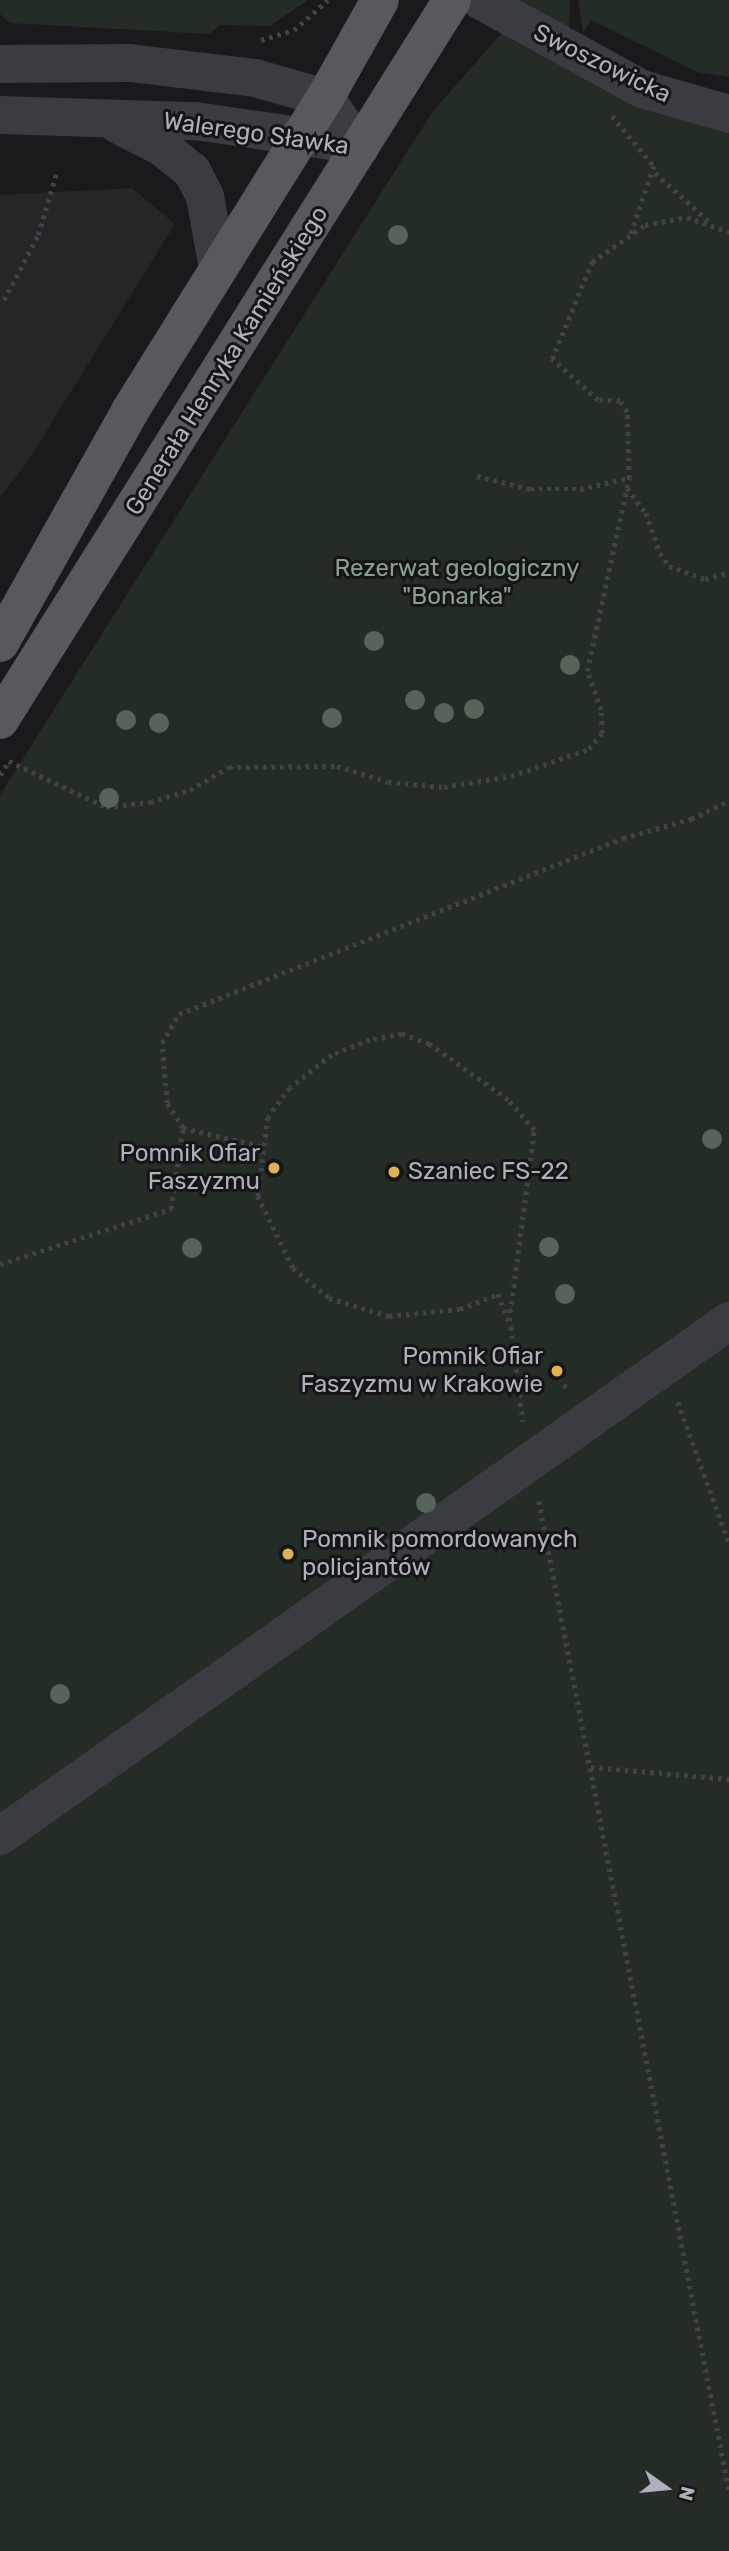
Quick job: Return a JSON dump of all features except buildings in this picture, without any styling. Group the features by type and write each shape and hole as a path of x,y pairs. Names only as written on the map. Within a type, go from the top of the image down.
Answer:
{"main road":[{"path":"0,642 130,411 325,98 380,0"},
{"name":"Generała Henryka Kamieńskiego","path":"0,720 452,0"}],"street":[{"name":"Swoszowicka","path":"480,0 642,89 729,114"},
{"name":"Walerego Sławka","path":"0,64 130,62 255,78 325,98 360,148"},
{"name":"Walerego Sławka","path":"0,115 196,121 302,135 360,148"},
{"name":"Walerego Sławka","path":"98,118 141,133 192,171 205,197 218,268"},
{"path":"0,1836 729,1321"}],"path":[{"path":"251,41 294,30 328,0"},
{"path":"614,74 610,113 654,166 655,173 631,235"},
{"path":"4,300 38,235 57,171"},
{"path":"655,173 715,227"},
{"path":"9,761 106,807 150,802 190,790 229,767 337,766 388,782 444,787 511,776 589,749 602,733 601,710 587,671 629,478 627,412 620,401 598,400 552,359 592,262 645,225 687,217 729,232"},
{"path":"477,476 530,489 580,489 629,478"},
{"path":"626,487 646,513 660,553 669,566 705,579 729,572"},
{"path":"0,1264 171,1209 183,1128 167,1103 162,1044 179,1014 623,838 691,819 729,801"},
{"path":"509,1321 534,1130 508,1100 429,1044 402,1034 370,1040 332,1055 290,1088 268,1117 258,1196 293,1268 328,1298 388,1316 460,1309 498,1294 509,1321 528,1461 549,1540 729,2490"},
{"path":"183,1128 265,1147"},
{"path":"666,1366 729,1543"},
{"path":"560,1377 568,1392"},
{"path":"591,1767 729,1779"}],"shaded area":[{"path":"132,188 175,224 26,464 0,497 0,195"}],"green space":[{"path":"0,0 308,0 270,26 220,25 209,34 10,23 0,14"},
{"path":"520,0 570,0 569,29"},
{"path":"578,0 729,0 729,77 697,72 591,20 583,33"},
{"name":"Rezerwat geologiczny \"Bonarka\"","path":"502,33 658,112 729,130 729,2551 0,2551 0,795 433,111"}],"place":[{"name":"Pomnik Ofiar Faszyzmu","path":"274,1168"},
{"name":"Szaniec FS-22","path":"394,1172"},
{"name":"Pomnik Ofiar Faszyzmu w Krakowie","path":"557,1371"},
{"name":"Pomnik pomordowanych policjantów","path":"288,1554"}]}
